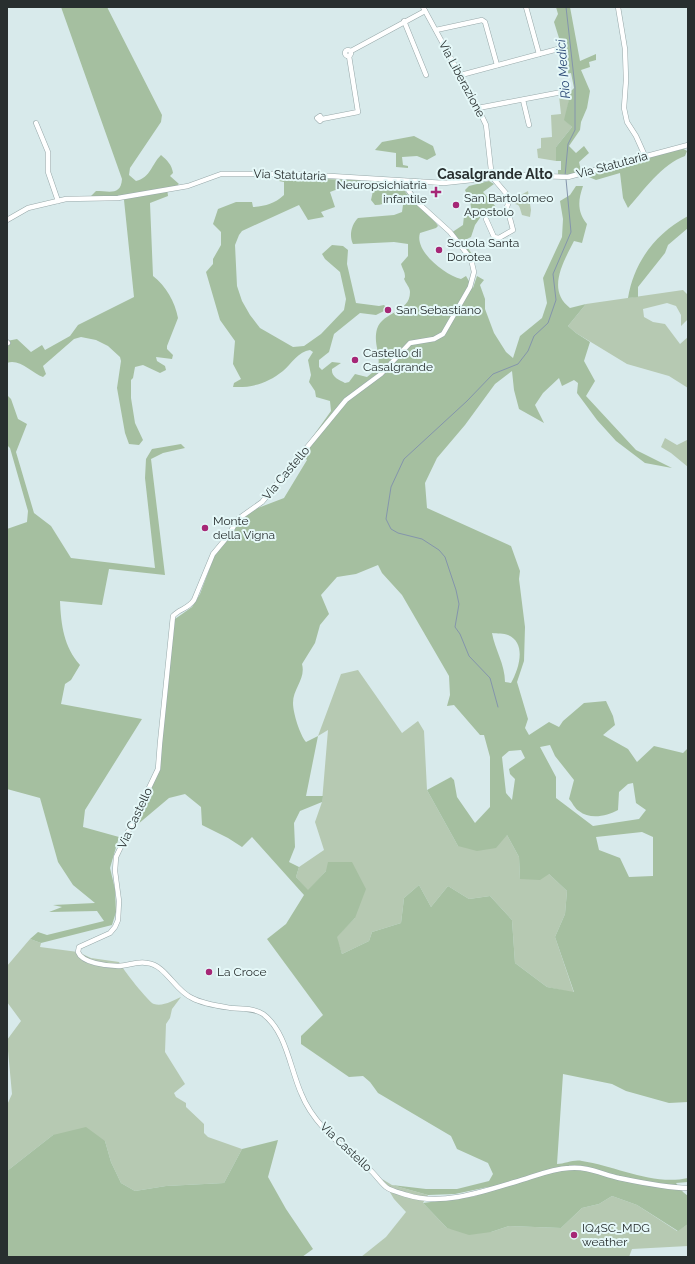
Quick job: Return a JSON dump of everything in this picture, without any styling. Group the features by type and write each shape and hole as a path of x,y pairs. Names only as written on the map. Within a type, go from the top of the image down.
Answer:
{"street":[{"path":"526,7 539,54"},
{"path":"618,7 625,49 625,115 627,122 645,156"},
{"path":"322,119 358,112 350,53 424,9"},
{"name":"Via Liberazione","path":"424,9 461,75 486,125 493,178"},
{"path":"436,30 482,20 485,22 497,65"},
{"path":"404,21 426,74"},
{"path":"461,75 558,49"},
{"path":"478,108 562,92"},
{"path":"523,100 529,125"},
{"path":"36,123 48,152 48,172 58,201"},
{"name":"Via Statutaria","path":"7,220 23,210 58,201 74,198 118,198 188,186 221,174 298,174 446,183 518,174 568,177 688,145"},
{"path":"486,219 494,236 499,238 513,230 507,207 510,198 493,178"},
{"name":"Via Castello","path":"404,181 405,186 417,202 450,232 469,256 474,269 471,284 443,334 434,338 410,343 381,374 346,400 262,502 238,519 228,536 213,554 194,600 190,606 176,612 173,616 160,743 160,763 136,819 124,838 116,857 115,871 119,901 118,920 110,933 84,944 79,947 78,952 82,958 110,965 124,965 137,962 154,964 179,990 193,999 222,1006 251,1009 264,1015 275,1026 300,1091 316,1119 333,1137 380,1178 387,1188 409,1196 429,1199 453,1197 516,1182 538,1174 571,1168 580,1168 620,1178 688,1188"}],"green space":[{"path":"61,7 107,7 162,115 161,122 130,168 129,175 136,181 145,177 161,155 172,168 173,173 170,176 179,184 167,188 168,196 150,203 153,276 158,280 169,295 175,306 178,318 167,346 167,349 173,355 172,359 156,357 157,361 165,366 166,370 160,373 143,365 135,367 133,378 131,380 131,398 135,423 143,440 139,445 129,444 125,433 117,388 121,361 120,357 108,346 96,340 81,337 74,339 43,366 46,374 43,377 21,364 12,362 7,363 7,341 17,339 31,352 42,345 45,350 70,336 78,325 134,297 124,200 122,198 91,196 96,191 110,192 117,190 122,179"},
{"path":"556,7 570,7 580,61 596,54 596,60 589,62 590,67 581,70 590,91 587,108 581,122 580,130 569,146 576,153 584,146 589,153 579,162 581,171 568,175 558,174 558,170 561,170 561,161 556,161 556,147 572,127 564,120 571,91 574,88 571,73 566,74 564,54 554,22 558,14"},
{"path":"565,86 571,91 565,120 572,127 556,147 556,161 538,158 537,149 541,148 541,138 552,137 551,115 561,114 558,87"},
{"path":"414,136 433,146 436,155 427,160 417,156 402,157 403,165 408,166 408,168 396,167 396,153 375,150 382,142"},
{"path":"682,148 687,151 685,156 661,171 628,208 623,198 620,173 596,180 584,175"},
{"path":"280,178 361,180 355,188 346,186 330,192 335,207 321,212 324,217 308,220 299,205 242,231 235,245 237,286 242,301 260,328 293,347 304,346 321,334 344,310 346,299 340,272 325,259 322,254 332,245 343,246 348,250 347,264 356,303 385,306 384,311 376,315 360,313 334,334 329,352 319,360 319,367 322,370 332,362 341,363 332,369 332,372 336,378 345,383 349,382 355,374 367,377 378,368 379,358 376,339 377,329 380,323 406,304 409,299 410,292 404,279 405,274 401,264 408,256 408,244 394,242 353,244 351,234 352,227 358,218 394,215 402,212 403,205 400,203 389,202 375,205 371,200 373,191 370,182 372,180 401,182 406,193 436,223 438,226 436,228 420,233 419,240 426,254 432,261 454,277 461,279 466,276 473,288 477,276 484,280 480,285 485,299 485,309 494,333 506,352 513,358 520,336 542,318 547,303 543,278 562,237 563,219 560,201 570,195 576,186 583,186 579,206 581,215 587,224 582,243 574,241 566,257 559,275 558,284 559,293 563,301 570,308 586,304 568,326 590,342 584,361 595,381 586,396 636,450 672,468 645,463 616,441 597,420 577,393 578,383 574,380 562,386 559,378 543,393 535,405 544,423 519,409 514,390 512,371 495,384 465,425 437,458 425,483 427,508 511,546 520,571 519,579 525,627 524,661 517,682 528,719 525,728 529,735 549,722 559,727 563,721 584,703 606,701 613,716 615,725 603,735 628,749 637,762 654,746 683,753 688,748 688,1102 669,1103 626,1091 612,1084 563,1074 557,1164 579,1161 595,1163 648,1177 675,1180 688,1178 688,1182 676,1183 688,1196 688,1224 678,1231 637,1205 612,1196 599,1204 582,1208 561,1228 509,1226 491,1232 469,1235 447,1228 423,1203 476,1196 488,1187 455,1194 428,1195 392,1185 426,1189 457,1189 489,1181 493,1174 488,1163 457,1149 451,1136 378,1093 370,1082 363,1076 349,1077 301,1044 301,1036 323,1015 267,939 286,924 304,895 252,837 242,847 202,825 201,807 185,794 169,798 131,830 159,768 175,619 192,607 200,594 215,554 238,520 253,510 284,498 307,460 301,453 331,411 330,401 316,397 315,391 309,382 311,375 308,360 313,352 310,350 295,358 283,371 266,382 247,387 233,387 234,383 241,379 233,364 235,341 220,320 206,272 213,264 213,259 221,245 221,232 213,224 218,209 236,202 252,202 253,207 266,205 273,202 284,195 284,182 279,181","holes":["378,565 382,573 402,595 449,676 450,695 447,706 454,705 480,735 484,735 490,757 490,807 475,823 457,797 454,780 451,777 427,790 458,846 477,851 496,848 507,835 519,857 520,879 540,880 549,874 567,891 565,914 555,937 574,992 547,987 515,963 512,920 490,896 469,899 448,886 431,907 419,885 404,898 401,923 372,932 369,941 342,954 337,937 355,918 366,889 352,862 328,862 326,871 308,890 296,877 299,867 289,862 295,847 294,823 300,811 322,802 323,796 306,796 318,736 306,742 299,729 293,703 295,693 301,679 303,669 302,664 315,643 320,625 329,614 321,595 337,577 356,574","492,633 505,634 514,639 518,644 520,657 519,664 511,683 505,682 505,675","550,745 555,756 574,780 569,799 576,809 583,814 598,816 609,814 618,810 619,792 628,784 633,783 636,803 646,810 639,819 593,826 556,798 556,777 540,747","521,750 525,758 509,769 510,774 515,779 512,800 506,793 502,757 509,751","642,832 653,837 653,876 629,877 620,858 599,850 596,837"]},
{"path":"489,181 494,184 483,192 496,207 493,213 484,212 475,225 471,237 463,241 472,254 469,257 451,233 463,225 464,216 472,213 470,201 465,190 469,186"},
{"path":"528,191 531,210 530,217 522,215 519,206 510,201"},
{"path":"688,216 688,228 668,245 665,253 638,287 638,297 628,298 635,273 648,250 666,231"},
{"path":"683,290 688,295 688,319 681,326 681,315 676,306 667,303 643,309 644,317 653,322 665,324 680,344 688,337 688,388 669,376 627,364 576,333 568,326 586,304"},
{"path":"7,395 11,399 18,419 27,424 16,452 34,513 51,526 71,558 155,568 145,478 146,459 152,449 181,444 185,448 163,453 151,459 165,575 109,569 102,605 60,601 64,635 70,651 80,665 71,680 65,684 61,704 142,719 85,810 83,827 119,837 110,868 115,889 116,912 112,925 41,943 30,939 38,932 47,935 104,921 97,911 49,912 62,907 53,905 95,903 73,885 58,862 40,798 7,789 7,529 27,522 28,511 10,448 7,445"},
{"path":"665,438 677,445 687,440 688,467 661,447"},
{"path":"358,670 402,733 418,721 424,731 427,790 458,846 507,835 519,857 520,879 548,873 567,891 565,914 555,937 574,993 547,987 515,963 512,920 490,896 469,899 448,886 431,907 419,885 404,898 401,923 372,932 369,941 342,954 336,937 355,918 326,871 308,891 296,877 299,867 324,850 315,822 322,802 328,730 318,736 341,674"},
{"path":"30,939 41,943 40,947 78,952 91,958 119,962 130,978 154,1004 165,1004 181,997 172,1009 170,1018 166,1024 165,1052 185,1084 174,1093 176,1097 186,1103 186,1107 204,1124 204,1133 208,1137 242,1149 224,1183 166,1186 135,1191 121,1183 111,1162 105,1141 53,1135 7,1171 7,1105 12,1094 7,1040 21,1021 7,1002 7,966"},
{"path":"86,1127 105,1141 111,1162 121,1183 135,1191 166,1186 224,1183 242,1149 278,1140 268,1177 286,1209 313,1249 302,1257 7,1257 7,1171 53,1135"},
{"path":"382,1179 392,1185 428,1195 423,1203 447,1228 491,1232 509,1226 561,1228 582,1208 599,1204 612,1196 637,1205 677,1231 688,1224 688,1246 632,1249 629,1257 361,1257 386,1237 406,1212 394,1199"}],"waterway":[{"name":"Rio Medici","path":"565,176 568,144 575,130 575,87 566,7"},
{"path":"498,707 490,678 469,656 460,634 455,627 459,604 445,557 439,550 422,539 398,533 391,529 386,519 391,487 404,459 467,401 493,374 518,364 528,351 534,336 548,323 556,300 553,274 571,232 566,179"}],"place":[{"name":"Neuropsichiatria infantile","path":"436,192"},
{"name":"San Bartolomeo Apostolo","path":"456,205"},
{"name":"Scuola Santa Dorotea","path":"439,250"},
{"name":"San Sebastiano","path":"388,310"},
{"name":"Castello di Casalgrande","path":"355,360"},
{"name":"Monte della Vigna","path":"205,528"},
{"name":"La Croce","path":"209,972"},
{"name":"IQ4SC_MDG weather","path":"574,1235"}],"district":[{"name":"Casalgrande Alto","path":"495,174"}]}
